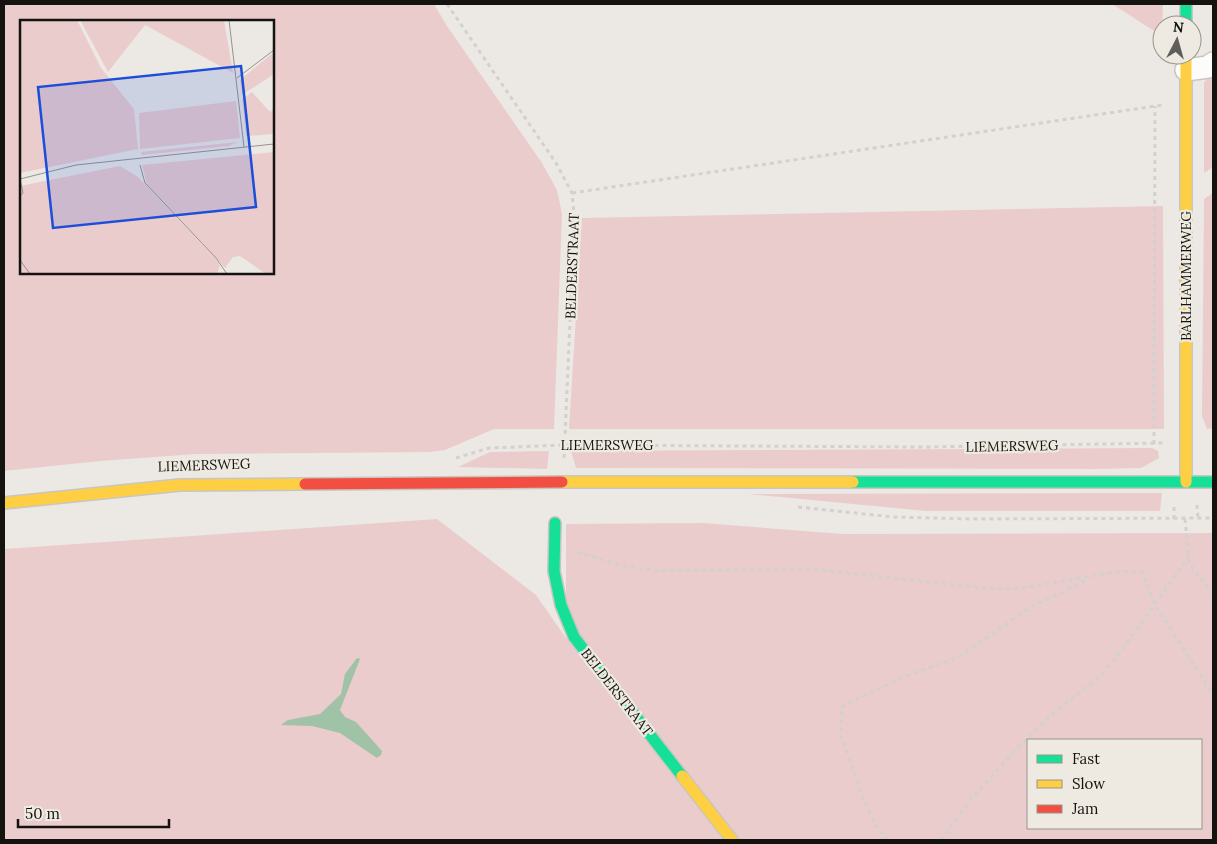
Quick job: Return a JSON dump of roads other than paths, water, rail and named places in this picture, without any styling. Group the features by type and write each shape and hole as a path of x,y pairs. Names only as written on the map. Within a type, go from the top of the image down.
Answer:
{"main road":[{"name":"BARLHAMMERWEG","path":"1186,65 1186,482"},
{"name":"LIEMERSWEG","path":"4,503 180,484 1213,482"},
{"name":"BELDERSTRAAT","path":"555,523 554,571 561,606 574,637 732,840"}],"street":[{"name":"BARLHAMMERWEG","path":"1199,65 1208,67 1213,64"}]}
